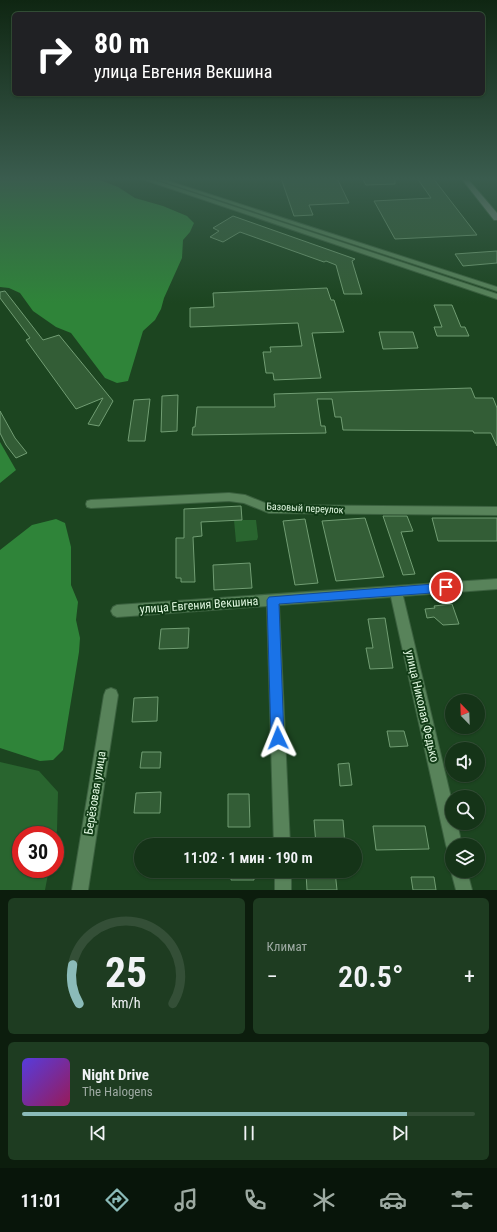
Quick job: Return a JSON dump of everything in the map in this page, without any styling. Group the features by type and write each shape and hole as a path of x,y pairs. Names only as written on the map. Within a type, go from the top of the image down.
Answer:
{"street":[{"path":"266,220 497,297"},
{"path":"282,220 497,289"},
{"name":"Базовый переулок","path":"91,504 229,497 245,499 269,509 497,511"},
{"name":"улица Евгения Векшина","path":"117,611 497,584"},
{"name":"улица Николая Федько","path":"396,591 452,838"},
{"path":"273,600 282,838"},
{"name":"Берёзовая улица","path":"80,890 111,696"},
{"path":"283,878 283,890"},
{"path":"461,878 464,890"}],"green space":[{"path":"0,220 191,220 194,223 190,232 183,240 182,258 164,298 161,309 155,320 143,331 128,381 117,383 105,378 71,333 56,327 33,311 20,293 9,288 0,287"},
{"path":"0,442 16,470 0,483"},
{"path":"56,519 65,523 71,547 71,585 78,602 76,620 80,638 63,750 53,760 40,761 0,748 0,550 32,525"},
{"path":"234,520 256,520 257,540 236,542"},
{"path":"0,762 39,771 58,792 57,826 12,826 12,878 47,878 45,890 0,890"}],"building":[{"path":"227,220 243,220 355,259 352,261 362,294 344,294 336,265 240,232 223,242 210,237 219,231 213,228"},
{"path":"384,220 465,220 477,235 395,239"},
{"path":"497,251 497,263 463,266 455,254"},
{"path":"327,288 331,300 334,300 344,332 312,333 321,378 274,380 273,373 266,373 263,352 271,352 270,347 302,346 298,323 190,327 190,308 214,307 213,293"},
{"path":"5,291 43,340 59,335 113,401 99,426 88,424 103,398 76,409 26,340 30,338 0,298 0,292"},
{"path":"434,305 452,305 461,327 465,327 469,336 437,336 434,327 442,327"},
{"path":"379,332 413,332 418,348 383,349"},
{"path":"471,388 475,398 493,398 497,408 497,446 491,433 474,433 473,431 343,430 341,417 335,417 332,399 317,399 321,426 325,426 326,433 192,435 193,427 195,427 197,407 275,407 274,394"},
{"path":"178,395 177,431 161,432 162,396"},
{"path":"150,399 145,441 128,441 134,400"},
{"path":"0,411 15,438 27,453 16,458 6,445 0,433"},
{"path":"241,506 242,520 201,522 202,536 193,537 195,582 181,582 181,578 176,578 176,538 184,538 184,509"},
{"path":"383,516 407,516 413,531 401,532 415,574 403,575"},
{"path":"365,518 384,577 336,581 322,521"},
{"path":"432,518 497,518 497,541 438,541"},
{"path":"305,519 318,583 295,585 283,521"},
{"path":"250,563 252,588 214,590 213,565"},
{"path":"452,604 459,624 443,625 434,617 427,618 425,609 435,608 434,606"},
{"path":"385,618 393,668 370,669 366,648 373,648 368,619"},
{"path":"189,628 188,648 159,649 161,629"},
{"path":"158,697 157,721 132,722 134,698"},
{"path":"387,731 404,731 408,746 390,747"},
{"path":"142,752 161,752 160,768 140,768"},
{"path":"349,763 352,785 340,786 338,764"},
{"path":"161,792 160,813 134,813 136,793"},
{"path":"228,794 249,794 250,827 228,827"},
{"path":"314,820 343,820 344,838 315,838"},
{"path":"373,826 425,826 429,849 376,850"},
{"path":"411,877 434,877 436,890 413,890"},
{"path":"231,878 254,878 254,880 231,880"},
{"path":"306,878 336,878 337,890 307,890"}],"route":[{"path":"278,738 273,600 446,587"}]}
